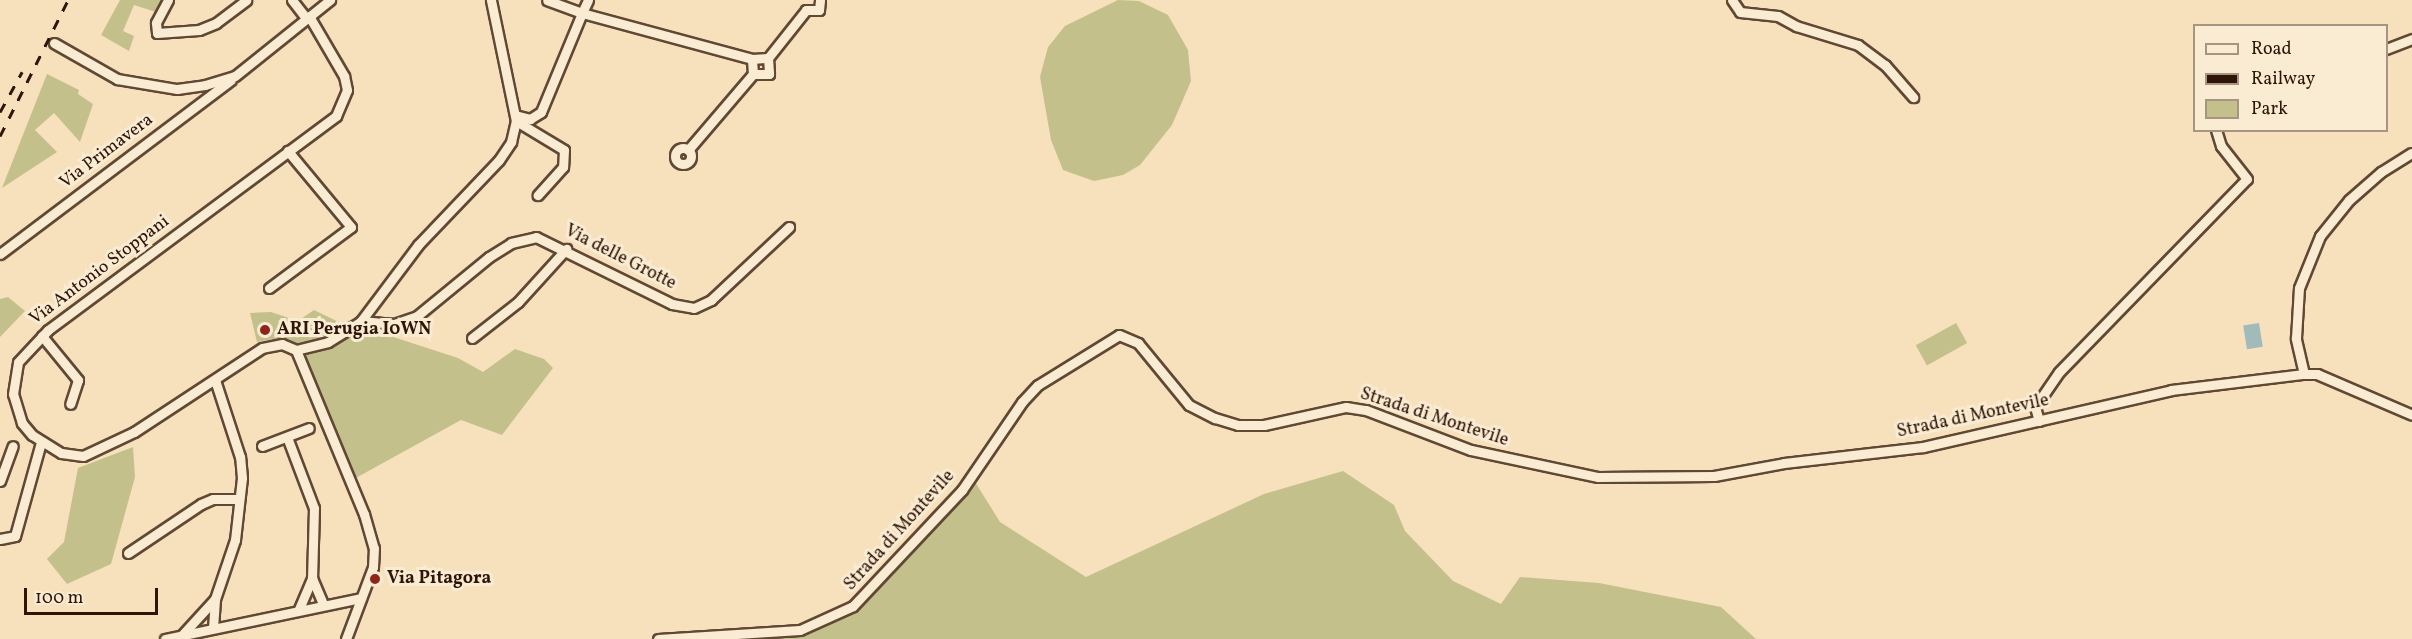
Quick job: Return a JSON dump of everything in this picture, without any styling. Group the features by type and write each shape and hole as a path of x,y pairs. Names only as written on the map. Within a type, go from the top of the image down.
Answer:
{"street":[{"path":"168,0 156,23 157,33 199,30 216,22 246,0"},
{"path":"292,0 307,17"},
{"name":"Via Primavera","path":"0,254 235,76 330,0"},
{"path":"346,639 372,567 370,531 296,350 327,342 360,321 418,245 499,160 511,142 515,118 491,0"},
{"path":"547,0 582,13 752,58 768,58"},
{"path":"515,118 530,119 541,112 588,0"},
{"path":"753,74 769,74 768,58 806,10 805,0"},
{"path":"806,10 819,10 820,0"},
{"path":"1731,0 1740,12 1778,16 1796,26 1858,45 1885,65 1913,97"},
{"name":"Via Antonio Stoppani","path":"296,350 282,344 268,346 96,453 71,455 41,442 22,423 16,410 12,379 18,362 42,336 336,116 347,90 344,76 307,17"},
{"path":"2388,48 2412,39"},
{"path":"54,43 117,79 141,86 177,89 235,76"},
{"path":"688,150 753,74 752,58"},
{"path":"515,118 564,150 563,167 538,195"},
{"path":"2039,421 2035,407 2059,372 2247,179 2221,146 2217,132"},
{"path":"269,288 351,227 288,151"},
{"path":"2304,374 2296,338 2299,288 2320,236 2349,200 2381,172 2412,153"},
{"name":"Via delle Grotte","path":"360,321 394,324 417,316 489,257 525,238 536,237 566,249 672,304 694,308 711,300 789,227"},
{"path":"472,338 518,302 566,249"},
{"name":"Strada di Montevile","path":"658,639 800,630 853,606 962,490 1030,394 1119,335 1138,343 1189,405 1227,421 1264,425 1346,407 1366,410 1471,450 1598,477 1714,476 1784,463 1923,447 2171,390 2304,374 2317,374 2412,415"},
{"path":"42,336 78,380 70,404"},
{"path":"213,628 215,598 235,540 240,457 215,380"},
{"path":"262,446 309,428"},
{"path":"287,437 314,508 312,578 299,609"},
{"path":"0,539 15,536 41,442"},
{"path":"0,481 13,446"},
{"path":"128,553 201,504 213,499 239,499"},
{"path":"312,578 322,604"},
{"path":"182,635 215,598"},
{"path":"165,639 322,604 361,598"}],"green space":[{"path":"120,0 163,0 156,12 134,5 123,31 134,36 129,51 101,35"},
{"path":"1118,0 1139,1 1168,15 1188,50 1191,81 1172,125 1140,165 1123,175 1094,181 1063,170 1051,140 1040,77 1048,47 1065,26"},
{"path":"47,74 79,90 78,94 93,104 80,142 54,113 35,130 57,152 2,188"},
{"path":"8,297 25,311 0,337 0,299"},
{"path":"314,310 357,331 381,333 458,358 483,372 515,349 544,359 553,368 502,435 461,420 354,479 301,353 294,342 275,339 257,342 250,313 271,312 298,321"},
{"path":"1956,323 1967,343 1927,365 1916,345"},
{"path":"133,447 135,477 111,564 67,584 47,559 64,542 78,468"},
{"path":"1343,471 1394,505 1405,531 1453,581 1501,604 1520,577 1599,583 1721,607 1756,639 711,639 762,634 762,638 804,636 845,616 972,477 1000,522 1086,577 1264,494"}],"water":[{"path":"2259,323 2263,347 2247,349 2243,326"}],"railway":[{"path":"0,136 68,0"},
{"path":"0,112 22,72"}],"place":[{"name":"ARI Perugia I0WN","path":"265,330"},
{"name":"Via Pitagora","path":"375,579"}]}
